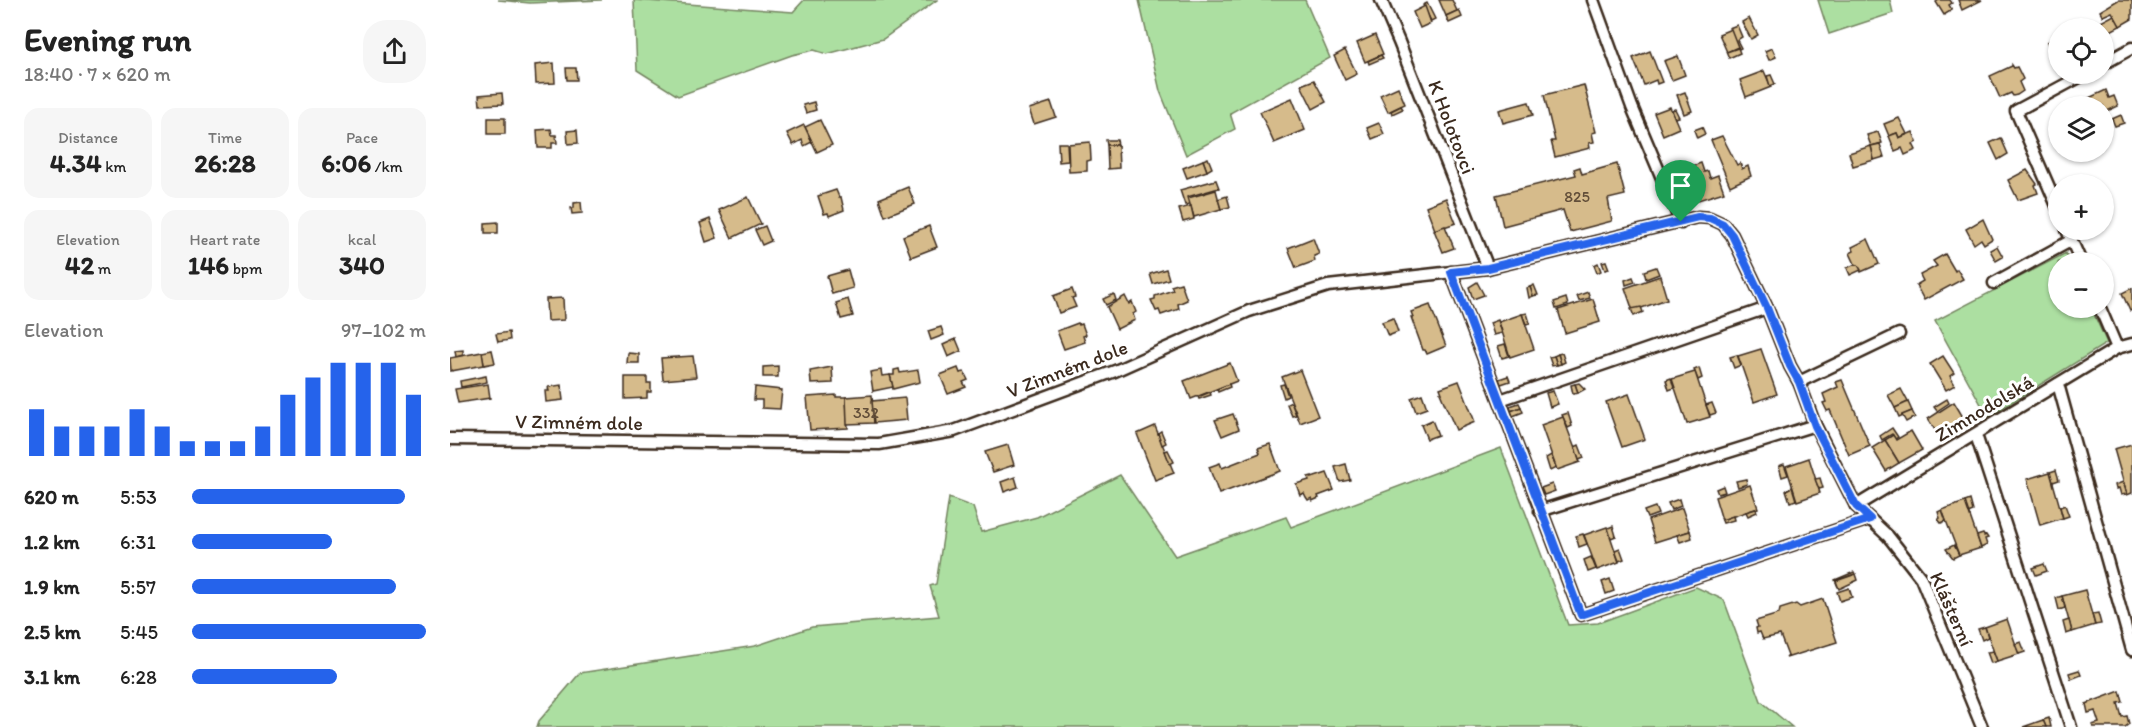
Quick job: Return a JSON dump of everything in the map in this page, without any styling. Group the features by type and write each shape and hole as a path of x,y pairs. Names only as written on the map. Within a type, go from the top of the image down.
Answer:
{"street":[{"name":"K Holotovci","path":"1381,0 1488,268"},
{"path":"1593,0 1632,107 1681,222"},
{"path":"2114,58 2132,48"},
{"path":"2048,185 2016,111 2066,84"},
{"name":"V Zimném dole","path":"450,439 879,444 954,431 1116,370 1249,311 1328,286 1488,268 1698,217 1710,218"},
{"name":"Klášterní","path":"1710,218 1723,224 1732,235 1767,308 1815,426 1856,506 1888,536 1921,578 1982,727"},
{"path":"1994,283 2062,240"},
{"path":"1451,272 1581,615 1870,519"},
{"path":"1500,400 1767,308"},
{"path":"2104,318 2117,348"},
{"path":"1799,382 1899,334"},
{"name":"Zimnodolská","path":"1856,506 2117,348 2132,344"},
{"path":"2058,384 2132,650"},
{"path":"1540,511 1815,426"},
{"path":"1976,435 2071,727"}],"green space":[{"path":"498,0 602,0 530,3"},
{"path":"634,0 793,12 804,0 937,0 883,39 827,54 814,50 792,55 678,96 637,70"},
{"path":"1139,0 1305,0 1330,58 1230,113 1235,129 1186,155 1160,91"},
{"path":"1818,0 1890,0 1893,13 1829,34"},
{"path":"2048,262 2048,318 2096,318 2107,343 1988,417 1935,321"},
{"path":"1501,448 1568,625 1598,623 1696,587 1724,600 1761,701 1792,727 537,727 539,721 580,673 755,646 812,627 939,616 930,586 936,584 949,498 973,507 981,532 1037,517 1120,475 1175,556 1286,517 1291,527"}],"building":[{"path":"1439,0 1452,0 1457,11 1446,16"},
{"path":"1950,0 1952,3 1949,5 1952,10 1944,15 1936,2"},
{"path":"1958,0 1982,0 1962,10"},
{"path":"2118,0 2131,0 2132,2 2132,19 2120,26 2112,12 2103,16 2100,11"},
{"path":"1427,3 1435,19 1431,21 1423,5"},
{"path":"1425,6 1431,23 1420,28 1413,12"},
{"path":"1459,10 1462,17 1449,23 1446,16"},
{"path":"2114,15 2120,26 2114,29 2114,18 2108,18"},
{"path":"1749,18 1758,35 1751,39 1742,22"},
{"path":"1737,25 1742,37 1737,40 1741,48 1739,49 1729,28"},
{"path":"1731,29 1738,47 1727,52 1719,34"},
{"path":"1375,35 1383,54 1365,62 1357,43"},
{"path":"1738,48 1740,53 1729,58 1726,51"},
{"path":"1772,48 1776,57 1769,60 1765,51"},
{"path":"1345,50 1357,74 1345,80 1334,56"},
{"path":"1650,51 1662,82 1657,84 1656,80 1644,85 1633,58"},
{"path":"1381,55 1383,58 1369,64 1368,61"},
{"path":"1678,56 1685,75 1672,80 1664,61"},
{"path":"554,63 555,83 536,84 535,65"},
{"path":"2012,65 2014,68 2017,67 2023,79 2019,82 2023,91 2017,95 2013,96 2011,93 2000,98 1990,76"},
{"path":"566,68 576,68 577,80 567,80"},
{"path":"1764,71 1771,87 1746,97 1740,80"},
{"path":"1771,75 1775,84 1770,86 1767,76"},
{"path":"1314,80 1326,102 1313,109 1301,85"},
{"path":"1584,85 1596,132 1592,133 1594,142 1589,143 1590,148 1555,157 1551,141 1555,141 1544,95"},
{"path":"1398,87 1405,104 1388,112 1380,95"},
{"path":"2106,90 2108,96 2093,96"},
{"path":"1685,92 1692,111 1684,114 1677,95"},
{"path":"502,93 503,104 480,105 479,95"},
{"path":"2114,96 2118,106 2114,108"},
{"path":"1292,98 1305,130 1274,143 1260,112"},
{"path":"814,102 816,110 806,113 803,105"},
{"path":"1051,102 1056,117 1034,124 1029,109"},
{"path":"1529,102 1533,115 1503,123 1499,110"},
{"path":"1401,106 1403,109 1392,114 1391,111"},
{"path":"1670,107 1679,128 1663,135 1654,113"},
{"path":"1675,109 1679,117 1675,118 1672,110"},
{"path":"2121,115 2124,123 2115,126 2114,118"},
{"path":"488,118 505,118 505,134 488,134"},
{"path":"1899,118 1907,134 1899,138 1897,133 1889,136 1884,124"},
{"path":"820,120 832,145 817,152 805,127"},
{"path":"1379,123 1384,134 1372,139 1367,128"},
{"path":"804,125 812,142 804,146 802,140 793,145 787,133"},
{"path":"1702,127 1705,134 1697,138 1694,130"},
{"path":"551,129 552,135 556,135 557,143 552,143 552,148 538,148 537,130"},
{"path":"577,130 578,143 568,144 567,131"},
{"path":"1878,132 1882,143 1871,146 1867,135"},
{"path":"1913,132 1917,142 1913,144 1916,150 1905,155 1902,148 1895,151 1889,136 1897,133 1899,138"},
{"path":"1722,136 1737,165 1740,163 1742,169 1748,166 1751,176 1730,186 1711,140"},
{"path":"2001,138 2008,154 1998,160 1990,143"},
{"path":"1106,140 1117,140 1118,145 1107,145"},
{"path":"1090,142 1091,160 1087,161 1087,171 1069,172 1068,144"},
{"path":"1058,143 1067,143 1068,161 1059,162"},
{"path":"1880,144 1884,157 1874,160 1871,146"},
{"path":"1107,145 1118,145 1119,168 1108,169"},
{"path":"1871,146 1874,160 1853,166 1849,153"},
{"path":"1208,158 1212,168 1207,171 1203,160"},
{"path":"1203,160 1207,171 1187,178 1183,168"},
{"path":"1701,163 1704,172 1708,171 1710,178 1718,175 1724,192 1695,201 1689,199 1678,171"},
{"path":"1617,164 1625,195 1608,199 1612,221 1570,232 1563,210 1503,226 1496,195 1576,175 1574,169 1580,167 1582,174"},
{"path":"2027,170 2037,184 2035,185 2038,193 2018,200 2008,180"},
{"path":"1216,180 1219,188 1187,197 1189,204 1185,205 1180,190"},
{"path":"908,187 915,204 885,216 879,199"},
{"path":"836,190 841,197 844,210 829,216 828,213 824,214 818,196"},
{"path":"1216,190 1221,209 1194,217 1188,198"},
{"path":"1227,196 1230,207 1221,209 1218,199"},
{"path":"748,197 761,224 732,238 719,210"},
{"path":"1446,198 1456,223 1435,230 1426,206"},
{"path":"581,202 582,213 572,214 571,208 574,208 574,203"},
{"path":"1191,206 1194,219 1183,222 1179,209"},
{"path":"710,219 717,238 706,242 700,223"},
{"path":"1983,219 1992,239 1984,244 1981,239 1974,244 1966,229"},
{"path":"498,222 498,233 485,233 485,223"},
{"path":"765,226 771,241 762,245 755,230"},
{"path":"929,226 937,247 911,257 903,236"},
{"path":"1445,226 1454,248 1443,252 1434,230"},
{"path":"1313,238 1319,254 1314,256 1315,261 1296,268 1288,248"},
{"path":"1868,239 1879,264 1861,272 1850,253 1854,251 1852,247"},
{"path":"1997,246 2003,257 1996,261 1990,250"},
{"path":"1945,254 1955,271 1957,269 1963,279 1924,300 1916,285 1923,281 1920,275 1937,266 1933,261"},
{"path":"1606,261 1609,269 1605,270 1602,262"},
{"path":"1598,263 1601,271 1597,273 1594,265"},
{"path":"1855,264 1861,270 1850,275 1847,268"},
{"path":"1656,267 1659,274 1646,279 1644,271"},
{"path":"1166,269 1169,279 1153,284 1150,274"},
{"path":"848,270 853,288 832,294 827,276"},
{"path":"1660,276 1667,299 1633,311 1625,288"},
{"path":"1633,277 1635,282 1626,285 1625,280"},
{"path":"1477,282 1484,295 1473,299 1469,287"},
{"path":"1181,283 1187,300 1178,304 1179,309 1161,315 1159,310 1156,311 1151,300 1155,299 1155,296 1173,290 1171,286"},
{"path":"1534,285 1538,295 1533,296 1530,287"},
{"path":"1530,287 1533,296 1529,298 1527,288"},
{"path":"2132,288 2132,310 2130,311 2122,293"},
{"path":"1072,289 1075,297 1072,298 1076,307 1059,313 1053,296"},
{"path":"1588,292 1590,298 1579,301 1577,296"},
{"path":"1114,294 1116,300 1106,305 1103,299"},
{"path":"1125,296 1129,304 1132,302 1136,312 1133,314 1135,320 1117,329 1107,307"},
{"path":"563,298 564,320 547,321 546,299"},
{"path":"1566,298 1568,305 1556,309 1554,302"},
{"path":"848,299 853,316 841,319 836,303"},
{"path":"1593,299 1600,322 1565,333 1558,310"},
{"path":"1430,305 1446,346 1427,354 1423,350 1411,312"},
{"path":"1641,307 1643,312 1634,316 1631,309"},
{"path":"1527,313 1530,323 1526,324 1522,314"},
{"path":"1522,314 1534,349 1510,357 1499,322"},
{"path":"1393,318 1398,332 1388,336 1382,322"},
{"path":"1498,320 1502,333 1494,335 1490,323"},
{"path":"1078,323 1082,324 1086,335 1083,336 1085,342 1064,349 1057,331"},
{"path":"941,327 944,335 931,340 928,331"},
{"path":"509,332 510,340 498,342 496,334"},
{"path":"956,339 961,351 948,357 943,345"},
{"path":"1505,344 1509,356 1502,358 1498,346"},
{"path":"1761,349 1777,394 1754,402 1738,356"},
{"path":"463,350 463,355 456,357 455,351"},
{"path":"492,350 495,363 484,365 482,352"},
{"path":"482,352 484,365 451,371 450,358"},
{"path":"628,353 639,354 639,363 627,363"},
{"path":"1562,353 1565,362 1561,364 1558,354"},
{"path":"1558,354 1561,364 1557,365 1554,356"},
{"path":"1737,355 1741,365 1734,368 1730,357"},
{"path":"693,356 696,377 663,380 661,358"},
{"path":"1554,356 1557,365 1552,366 1549,357"},
{"path":"1943,356 1954,373 1950,376 1955,385 1946,390 1930,364"},
{"path":"1230,363 1237,381 1191,399 1184,381"},
{"path":"778,366 778,377 763,377 763,367"},
{"path":"832,367 833,383 811,384 810,371"},
{"path":"958,368 960,373 964,372 968,380 963,382 966,387 948,394 940,375"},
{"path":"1699,368 1702,378 1698,380 1694,370"},
{"path":"899,369 900,373 918,370 920,382 893,389 890,375 894,375 894,370"},
{"path":"881,370 882,376 890,375 893,387 873,391 870,372"},
{"path":"1300,370 1318,416 1300,423 1282,377"},
{"path":"1695,372 1710,417 1687,424 1672,379"},
{"path":"486,376 487,382 461,387 460,381"},
{"path":"1508,376 1510,381 1501,384 1499,379"},
{"path":"625,377 647,377 647,383 651,383 651,392 647,392 647,398 625,399"},
{"path":"1671,378 1674,388 1669,390 1666,380"},
{"path":"1842,380 1870,446 1849,455 1830,410 1827,411 1823,403 1826,402 1823,394 1838,387 1836,382"},
{"path":"1459,381 1475,422 1456,430 1440,388"},
{"path":"1579,383 1585,389 1578,393 1575,384"},
{"path":"488,384 490,398 458,403 455,389"},
{"path":"1229,384 1230,387 1218,392 1217,389"},
{"path":"1284,384 1288,396 1284,398 1280,385"},
{"path":"1575,384 1578,393 1573,394 1571,385"},
{"path":"561,385 563,400 546,402 545,391 549,391 548,387"},
{"path":"755,387 782,390 780,409 762,408 762,400 754,400"},
{"path":"1901,389 1908,402 1895,408 1888,395"},
{"path":"1553,391 1558,404 1550,407 1546,393"},
{"path":"1210,392 1211,395 1199,399 1198,397"},
{"path":"1422,394 1427,408 1416,412 1411,398"},
{"path":"1629,394 1645,439 1622,447 1606,402"},
{"path":"836,395 836,397 846,397 848,428 810,430 807,397"},
{"path":"872,395 874,423 847,424 846,397"},
{"path":"905,398 907,420 874,423 872,401"},
{"path":"1947,399 1949,403 1937,411 1934,407"},
{"path":"1291,402 1296,415 1292,416 1287,404"},
{"path":"1908,402 1912,411 1899,417 1895,408"},
{"path":"1954,402 1966,422 1940,438 1928,419"},
{"path":"1519,403 1521,407 1511,411 1510,406"},
{"path":"1712,403 1716,413 1710,415 1706,405"},
{"path":"1521,407 1523,412 1513,416 1511,411"},
{"path":"1912,411 1915,417 1906,422 1902,415"},
{"path":"1568,413 1572,426 1568,428 1562,415"},
{"path":"1233,414 1239,429 1222,436 1215,420"},
{"path":"1563,417 1580,462 1557,470 1541,425"},
{"path":"1432,420 1438,435 1427,439 1421,425"},
{"path":"1155,426 1174,473 1155,480 1137,434"},
{"path":"1892,428 1898,437 1895,439 1892,434 1882,440 1880,436"},
{"path":"1161,431 1166,443 1162,445 1158,433"},
{"path":"1911,431 1922,450 1899,463 1885,440 1893,435 1896,440"},
{"path":"1885,440 1899,463 1886,471 1872,448"},
{"path":"1270,444 1280,471 1219,494 1209,467 1220,463 1222,468 1260,453 1258,448"},
{"path":"2132,444 2132,493 2127,495 2114,449"},
{"path":"1008,445 1014,465 993,472 985,452"},
{"path":"1579,445 1584,458 1579,460 1575,447"},
{"path":"1168,450 1174,462 1170,464 1165,451"},
{"path":"1551,455 1556,468 1550,471 1546,458"},
{"path":"1809,458 1820,493 1797,501 1786,466"},
{"path":"1346,464 1350,480 1340,482 1335,467"},
{"path":"1784,464 1788,475 1782,477 1779,466"},
{"path":"2056,470 2059,480 2053,482 2050,472"},
{"path":"2050,472 2063,518 2040,525 2027,479"},
{"path":"1327,473 1334,490 1312,501 1312,498 1308,500 1304,493 1300,495 1296,484 1309,480 1308,477 1312,476 1312,478"},
{"path":"1015,477 1018,487 1004,492 1001,482"},
{"path":"1820,478 1823,488 1819,489 1815,479"},
{"path":"1746,479 1747,484 1738,487 1736,481"},
{"path":"2123,482 2127,494 2121,495 2119,488 2116,489 2115,485"},
{"path":"1552,484 1555,491 1544,495 1541,488"},
{"path":"1750,485 1758,508 1722,520 1715,497"},
{"path":"1723,486 1725,492 1718,494 1716,489"},
{"path":"1792,487 1796,500 1790,502 1786,490"},
{"path":"1679,499 1681,506 1671,510 1668,503"},
{"path":"1970,500 1973,511 1968,513 1965,502"},
{"path":"1965,502 1981,548 1959,555 1942,510"},
{"path":"2065,505 2069,516 2063,518 2060,507"},
{"path":"1655,507 1658,514 1647,518 1644,511"},
{"path":"1682,508 1690,531 1655,542 1648,520"},
{"path":"1756,509 1757,512 1748,516 1746,512"},
{"path":"1942,510 1946,521 1941,523 1938,519 1940,518 1938,512"},
{"path":"1733,516 1734,520 1723,523 1721,518 1722,520"},
{"path":"1613,526 1616,536 1611,538 1608,528"},
{"path":"1607,527 1619,562 1597,570 1584,535"},
{"path":"1690,531 1692,538 1680,542 1677,535"},
{"path":"1583,534 1587,544 1579,547 1576,536"},
{"path":"1983,534 1988,538 1985,539 1987,545 1981,548 1977,536"},
{"path":"1954,545 1959,555 1953,558 1946,549"},
{"path":"1620,548 1624,559 1619,561 1615,550"},
{"path":"1591,557 1596,569 1588,572 1584,560"},
{"path":"2044,564 2047,571 2036,575 2033,568"},
{"path":"1854,572 1855,574 1836,581 1838,587 1835,580"},
{"path":"1856,574 1858,580 1839,589 1836,581"},
{"path":"1610,579 1614,591 1606,594 1602,582"},
{"path":"1849,588 1852,597 1840,601 1837,592"},
{"path":"2085,590 2095,625 2072,632 2062,596"},
{"path":"2062,596 2065,608 2059,610 2056,598"},
{"path":"1823,599 1837,642 1786,658 1788,656 1780,635 1763,639 1760,632 1757,633 1756,621 1779,614 1780,609 1796,604 1800,607"},
{"path":"2098,613 2101,624 2095,625 2092,614"},
{"path":"2007,619 2019,654 1997,661 1985,627"},
{"path":"2069,620 2072,632 2066,634 2063,622"},
{"path":"1985,627 1988,637 1982,640 1978,629"},
{"path":"2021,642 2025,652 2019,654 2015,644"},
{"path":"1993,651 1997,661 1991,663 1987,652"},
{"path":"2079,670 2081,675 2071,679 2069,673"},
{"path":"2120,691 2123,702 2118,703 2122,717 2127,716 2129,724 2125,727 2093,727 2092,725 2099,723 2095,711 2088,713 2086,704"},
{"path":"2049,718 2051,727 2046,727 2043,720"},
{"path":"2043,720 2046,727 2023,727"}],"route":[{"path":"1698,217 1710,218 1723,224 1732,235 1767,308 1815,426 1856,506 1870,519 1581,615 1451,272 1488,268 1681,222 1698,217"}]}
